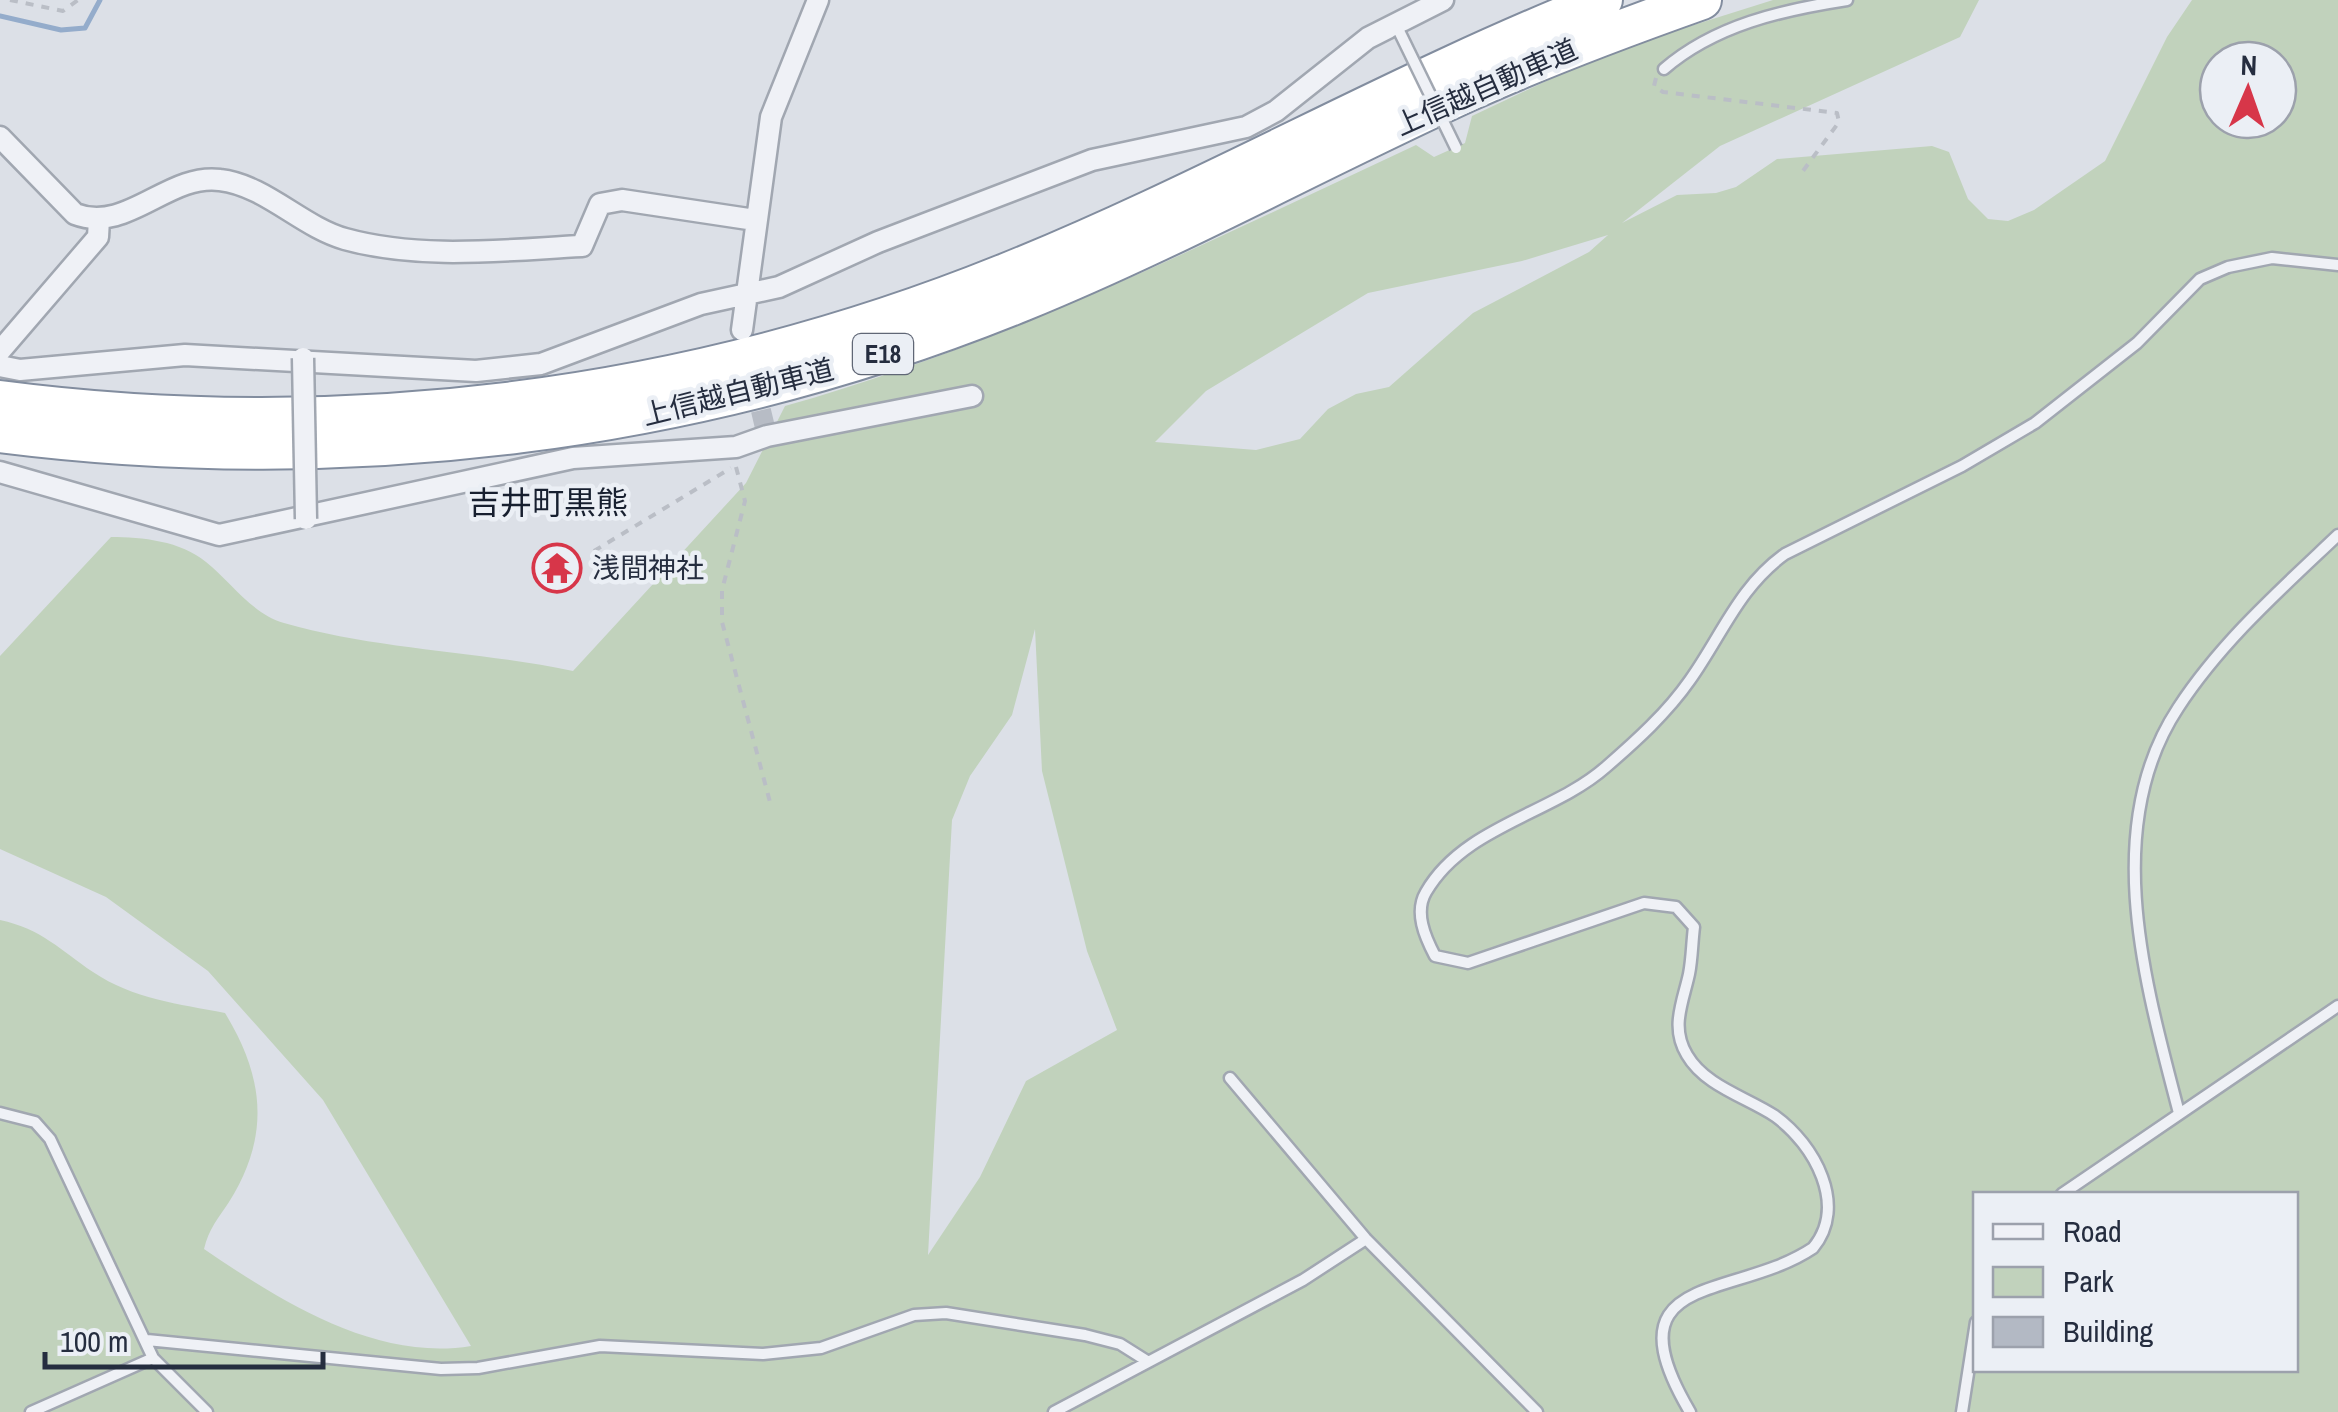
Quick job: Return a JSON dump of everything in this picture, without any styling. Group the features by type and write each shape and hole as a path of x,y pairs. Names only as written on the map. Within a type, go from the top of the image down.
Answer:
{"highway":[{"name":"上信越自動車道","path":"0,400 211,416 380,414 557,397 748,359 857,328 1021,266 1457,61 1603,0"},
{"name":"上信越自動車道","path":"0,433 198,448 386,446 556,431 771,387 870,359 1024,301 1468,92 1702,0"}],"street":[{"path":"742,330 771,117 818,0"},
{"path":"0,366 20,370 185,355 304,358 476,370 541,364 750,290 780,287 878,242 1092,160 1246,127 1276,111 1368,38 1398,28 1443,0"},
{"path":"0,137 75,214 99,219 110,218 195,182 221,180 343,239 452,253 582,246 600,204 622,200 756,220"},
{"path":"0,351 98,237 99,219"},
{"path":"304,358 306,519"},
{"path":"0,472 218,534 306,519 574,458 736,447 768,436 972,396"}],"lane":[{"path":"1664,69 1720,32 1798,8 1847,0"},
{"path":"1398,28 1456,148"},
{"path":"1690,1412 1663,1362 1666,1320 1676,1308 1700,1293 1804,1254 1824,1234 1831,1207 1830,1193 1801,1144 1778,1118 1700,1074 1686,1054 1678,1034 1678,1008 1690,973 1694,928 1676,907 1644,903 1468,963 1451,961 1436,956 1424,936 1424,894 1440,874 1487,835 1594,778 1626,750 1690,681 1759,572 1785,554 1962,466 2035,422 2137,342 2200,279 2228,266 2272,258 2338,265"},
{"path":"2179,1113 2142,958 2136,892 2146,778 2176,710 2212,661 2338,535"},
{"path":"2065,1192 2338,1006"},
{"path":"1230,1078 1366,1239 1537,1412"},
{"path":"0,1113 34,1122 50,1139 154,1358 207,1412"},
{"path":"1054,1412 1303,1280 1366,1239"},
{"path":"147,1340 441,1369 478,1368 600,1346 763,1354 821,1348 914,1314 946,1313 1084,1335 1120,1344 1146,1361"},
{"path":"1962,1412 1973,1341"},
{"path":"31,1412 154,1358"}],"path":[{"path":"10,0 64,11 78,0"},
{"path":"1664,69 1654,86 1662,92 1837,113 1839,122 1800,176"},
{"path":"594,551 736,465 745,501 722,590 722,622 770,802"}],"green space":[{"path":"1773,0 1979,0 1960,37 1720,146 1622,223 1677,195 1716,193 1736,187 1777,159 1932,146 1949,152 1968,199 1988,219 2008,221 2034,210 2105,161 2167,37 2192,0 2338,0 2338,1412 0,1412 0,920 39,935 124,989 225,1013 248,1060 257,1106 256,1130 242,1177 211,1229 204,1249 296,1306 364,1336 435,1349 471,1346 323,1100 208,971 106,897 0,849 0,656 111,537 148,539 185,549 206,562 262,612 284,623 355,639 573,671 746,483 785,406 947,353 1027,321 1416,145 1434,157 1465,143 1472,116 1608,52","holes":["1608,235 1589,252 1473,313 1389,387 1356,394 1328,409 1300,439 1256,450 1155,442 1206,391 1368,293 1522,261","1035,629 1042,771 1087,951 1117,1030 1026,1081 980,1177 928,1255 952,820 970,776 1012,715"]}],"building":[{"name":"浅間神社","path":"568,549 578,570 543,587 534,569"}],"waterway":[{"path":"0,16 61,30 85,28 100,0"}],"tunnel":[{"path":"754,381 767,436"}],"place":[{"name":"浅間神社","path":"557,568"}],"district":[{"name":"吉井町黒熊","path":"548,502"}]}
